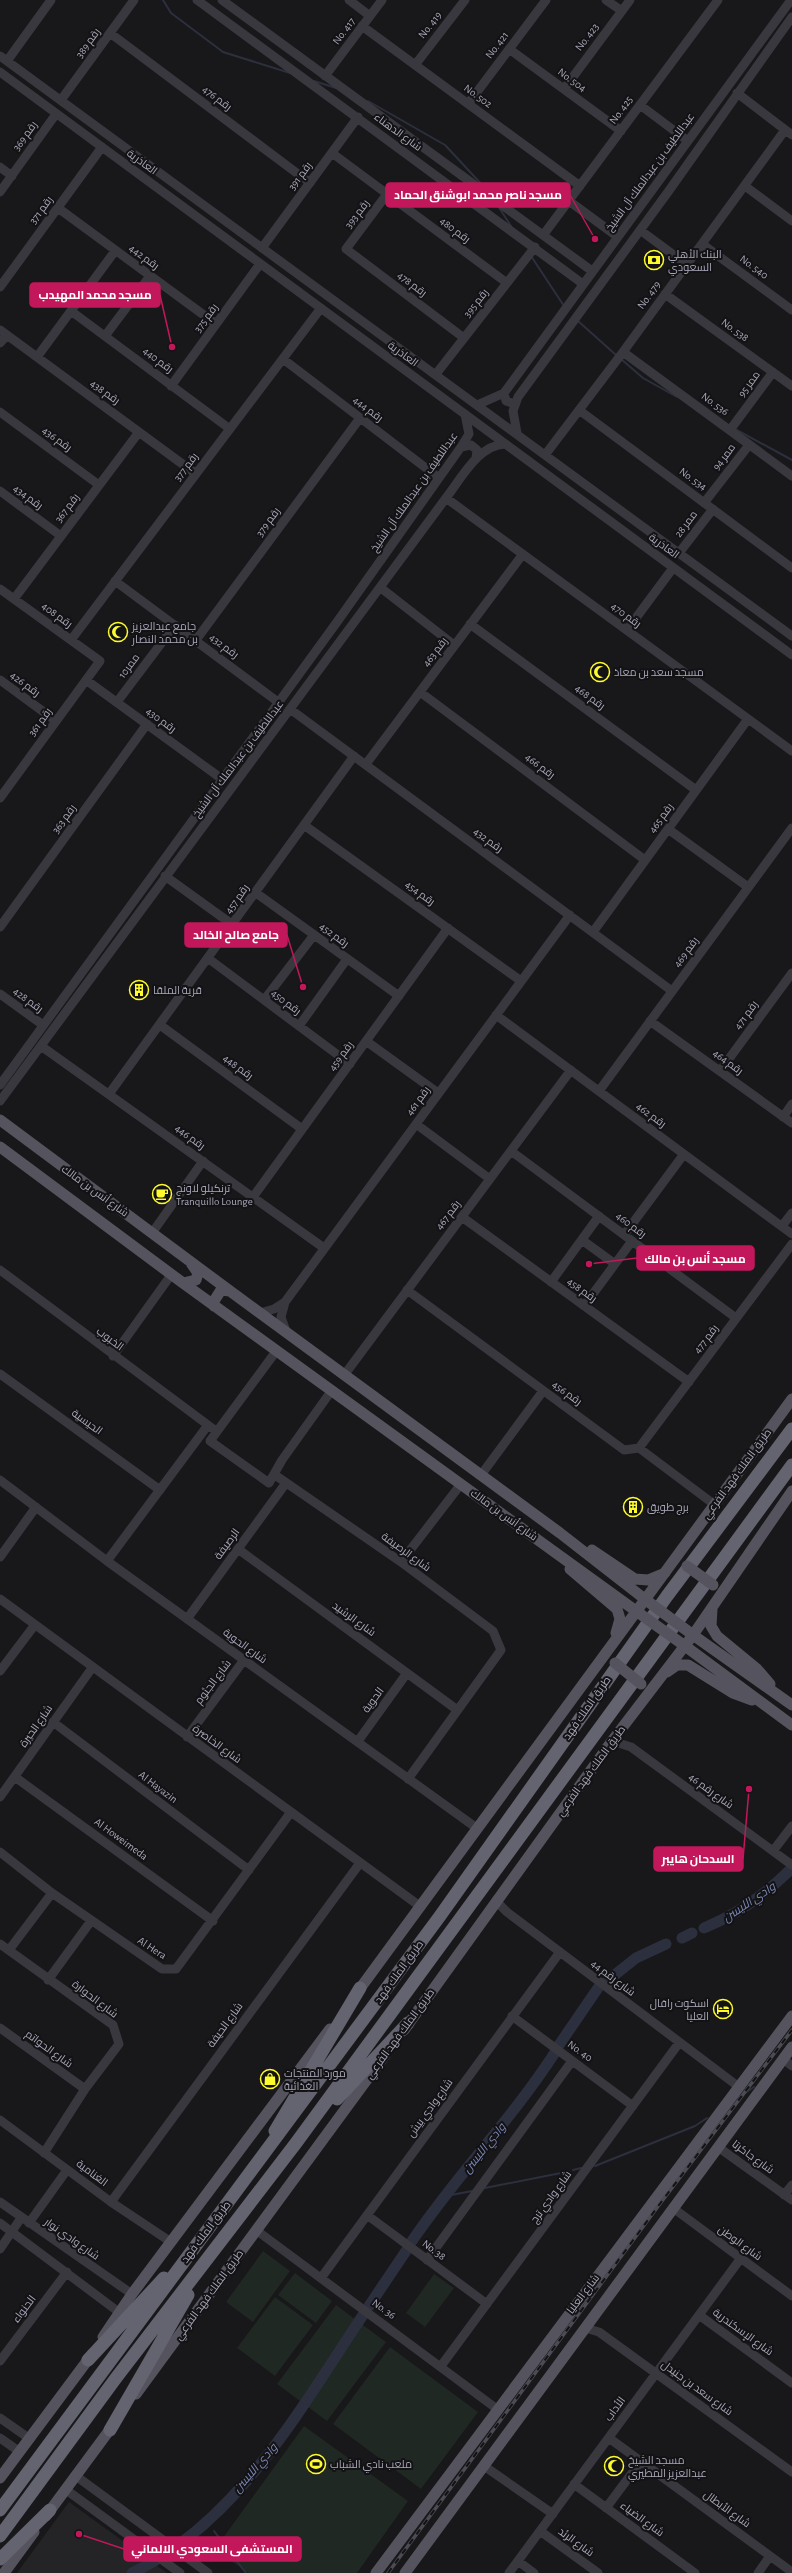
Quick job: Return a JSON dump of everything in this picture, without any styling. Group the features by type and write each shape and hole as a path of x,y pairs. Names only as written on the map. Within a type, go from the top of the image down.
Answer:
{"highway":[{"name":"طريق الملك فهد","path":"0,2510 107,2369 440,1916 680,1579 792,1429"},
{"name":"طريق الملك فهد","path":"0,2536 296,2143 792,1465"},
{"path":"259,2163 283,2115 360,1988"},
{"path":"296,2143 408,2023"},
{"path":"88,2360 205,2234"},
{"path":"110,2430 217,2246"},
{"path":"0,2559 50,2510"}],"main road":[{"name":"شارع أنس بن مالك","path":"0,1120 560,1533 693,1635 778,1694"},
{"name":"شارع أنس بن مالك","path":"0,1147 183,1284 277,1350 792,1725"},
{"path":"183,1284 196,1280 198,1273 190,1261"},
{"path":"214,1306 214,1301 221,1290 230,1290"},
{"name":"طريق الملك فهد الفرعي","path":"0,2478 88,2360 132,2294 421,1907 792,1399"},
{"name":"طريق الملك فهد الفرعي","path":"4,2573 408,2023 612,1741 685,1646 792,1491"},
{"path":"560,1533 588,1547 635,1579 648,1580 666,1573"},
{"path":"549,1547 575,1575 617,1609 620,1619 612,1644"},
{"path":"683,1549 687,1566 713,1584 727,1584"},
{"path":"713,1607 711,1626 717,1636 757,1669 778,1694 792,1705"},
{"path":"592,1671 604,1661 615,1663 641,1684 643,1694 639,1705"},
{"path":"654,1686 676,1665 688,1665 733,1692 768,1707"},
{"name":"شارع العليا","path":"376,2573 792,2016"},
{"name":"شارع العليا","path":"405,2573 718,2147 788,2062 792,2046"}],"street":[{"path":"4,58 51,0"},
{"name":"رقم 389","path":"61,100 134,0"},
{"name":"شارع الدهناء","path":"197,0 535,247 583,284"},
{"name":"شارع الدهناء","path":"222,0 544,234 592,271"},
{"path":"349,0 370,16"},
{"name":"No. 417","path":"312,84 323,74 382,0"},
{"name":"No. 419","path":"415,65 464,0"},
{"name":"No. 421","path":"468,104 546,0"},
{"path":"606,0 622,11"},
{"name":"No. 423","path":"564,89 630,0"},
{"name":"No. 425","path":"544,234 718,0"},
{"name":"عبداللطيف بن عبدالملك آل الشيخ","path":"504,393 791,0"},
{"path":"517,433 513,411 515,404 573,321 668,192 792,18"},
{"name":"No. 502","path":"362,26 580,186"},
{"path":"784,29 792,35"},
{"name":"رقم 476","path":"110,33 310,183"},
{"name":"No. 504","path":"509,49 621,131"},
{"name":"العاذرية","path":"4,58 389,341 478,404 545,455 792,636"},
{"name":"العاذرية","path":"0,72 792,655"},
{"path":"737,94 788,132"},
{"path":"640,105 688,141"},
{"name":"رقم 369","path":"0,192 56,114"},
{"name":"رقم 391","path":"262,248 358,117"},
{"name":"No. 479","path":"545,455 623,352 686,264 788,132"},
{"name":"رقم 371","path":"0,287 102,147"},
{"name":"رقم 480","path":"332,152 507,283"},
{"path":"0,167 12,176"},
{"path":"657,184 668,192"},
{"path":"745,186 792,221"},
{"name":"رقم 393","path":"346,249 387,194"},
{"path":"184,208 193,196"},
{"path":"569,200 618,237"},
{"name":"رقم 442","path":"58,208 216,324"},
{"path":"640,230 686,264"},
{"name":"No. 540","path":"702,244 792,310"},
{"name":"رقم 395","path":"436,374 535,247"},
{"name":"رقم 478","path":"346,249 464,338"},
{"path":"37,357 115,250"},
{"path":"574,277 585,274 582,263"},
{"name":"رقم 375","path":"171,386 260,264"},
{"path":"105,336 150,276"},
{"name":"No. 538","path":"665,294 792,386"},
{"name":"رقم 377","path":"71,640 320,308"},
{"name":"رقم 440","path":"71,311 230,429"},
{"path":"562,314 573,321"},
{"path":"0,343 3,332"},
{"name":"رقم 438","path":"3,332 196,474"},
{"path":"381,352 389,341"},
{"name":"No. 536","path":"623,352 792,476"},
{"name":"رقم 444","path":"282,359 440,478"},
{"name":"ممر 95","path":"730,430 772,372"},
{"path":"478,404 504,393 506,401 515,404"},
{"name":"No. 534","path":"579,410 792,568"},
{"name":"رقم 436","path":"0,412 99,485"},
{"name":"عبداللطيف بن عبدالملك آل الشيخ","path":"0,1101 4,1085 43,1025 337,622 461,447 469,434 465,414"},
{"name":"رقم 379","path":"196,640 360,418"},
{"name":"رقم 367","path":"14,599 139,432"},
{"name":"عبداللطيف بن عبدالملك آل الشيخ","path":"4,1085 41,1046 347,630 476,459 495,444 505,444"},
{"path":"461,447 471,445 475,448 477,450 476,459"},
{"name":"ممر 94","path":"704,503 749,445"},
{"name":"رقم 434","path":"0,491 61,536"},
{"name":"رقم 470","path":"446,498 792,750"},
{"path":"603,516 613,505"},
{"name":"ممر 28","path":"679,553 713,509"},
{"name":"رقم 463","path":"366,764 523,554"},
{"path":"627,630 673,568"},
{"name":"رقم 432","path":"115,581 278,702"},
{"path":"380,588 454,645"},
{"name":"رقم 408","path":"0,589 100,661"},
{"path":"337,622 347,630"},
{"name":"رقم 468","path":"470,624 696,790"},
{"name":"ممر10","path":"117,702 175,625"},
{"name":"رقم 361","path":"0,798 100,661"},
{"name":"رقم 430","path":"86,680 222,779"},
{"name":"رقم 426","path":"2,685 56,721"},
{"name":"رقم 466","path":"420,692 645,860"},
{"name":"رقم 432","path":"290,709 672,991"},
{"name":"رقم 465","path":"593,932 748,718"},
{"name":"رقم 363","path":"0,927 148,724"},
{"name":"رقم 457","path":"109,1094 233,926 354,756"},
{"name":"رقم 454","path":"304,825 521,981"},
{"name":"رقم 469","path":"599,1091 792,828"},
{"path":"668,829 748,887"},
{"path":"165,876 233,926"},
{"name":"رقم 452","path":"256,893 399,996"},
{"name":"رقم 461","path":"285,1302 570,915"},
{"name":"رقم 459","path":"253,1197 448,928"},
{"path":"264,1000 314,935"},
{"name":"رقم 450","path":"209,959 350,1064"},
{"path":"299,1026 347,959"},
{"name":"رقم 471","path":"720,1072 792,973"},
{"name":"رقم 428","path":"0,994 43,1025"},
{"path":"54,1010 63,1016"},
{"name":"رقم 462","path":"496,1015 792,1234"},
{"name":"رقم 464","path":"650,1021 792,1123"},
{"name":"رقم 448","path":"160,1025 302,1129"},
{"path":"366,1041 438,1093"},
{"name":"رقم 446","path":"41,1046 324,1248"},
{"name":"رقم 467","path":"344,1374 571,1070"},
{"path":"783,1117 792,1104"},
{"path":"416,1124 490,1179"},
{"name":"رقم 460","path":"511,1151 736,1318"},
{"path":"624,1235 684,1154"},
{"path":"152,1233 203,1162"},
{"path":"782,1226 792,1213"},
{"path":"551,1282 599,1216"},
{"name":"رقم 458","path":"462,1217 689,1382"},
{"path":"582,1240 615,1264"},
{"path":"584,1306 632,1241"},
{"name":"رقم 477","path":"639,1448 792,1244"},
{"name":"الخبوب","path":"0,1270 113,1356 216,1431"},
{"path":"113,1356 171,1275"},
{"name":"رقم 456","path":"407,1290 624,1450 639,1448"},
{"path":"260,1313 274,1309 285,1302"},
{"path":"285,1302 281,1317 286,1331"},
{"path":"277,1350 210,1441 269,1483 275,1475 282,1460 332,1390"},
{"name":"الحيسية","path":"0,1374 160,1490"},
{"path":"481,1475 542,1390"},
{"path":"107,1561 208,1425"},
{"path":"639,1448 715,1505"},
{"name":"شارع الرصيفة","path":"275,1475 401,1562 493,1631 501,1650 456,1709"},
{"name":"شارع الحوية","path":"0,1480 107,1561 478,1829"},
{"name":"الرصيفة","path":"187,1619 286,1483"},
{"path":"401,1562 461,1484"},
{"path":"0,1557 36,1507"},
{"name":"شارع الرشيد","path":"238,1549 456,1709"},
{"name":"شارع الخاصرة","path":"0,1599 34,1626 421,1907"},
{"path":"0,1671 34,1626"},
{"name":"شارع الجثوم","path":"187,1737 244,1660"},
{"name":"شارع الحيرة","path":"0,1797 92,1668"},
{"name":"الحوية","path":"358,1741 407,1673"},
{"path":"408,1778 456,1709"},
{"name":"Al Hayazin","path":"53,1722 249,1870"},
{"name":"شارع رقم 46","path":"612,1741 630,1747 792,1865"},
{"name":"Al Howeimeda","path":"15,1776 213,1921"},
{"name":"Al Hera","path":"0,1852 91,1921 162,1970 176,1969 181,1965 291,1812"},
{"path":"773,1851 792,1826"},
{"name":"شارع الحيفة","path":"111,2202 360,1863"},
{"path":"8,1950 52,1892"},
{"name":"شارع رقم 44","path":"497,1899 501,1908 739,2087"},
{"path":"48,1980 91,1921"},
{"name":"شارع الحوارة","path":"0,1944 48,1980 113,2025 119,2044 85,2089 44,2153"},
{"name":"شارع وادي بيش","path":"321,2278 560,1952"},
{"name":"No. 40","path":"512,2016 633,2106"},
{"name":"شارع الحواتم","path":"0,2028 85,2089"},
{"name":"شارع وادي ترج","path":"441,2366 679,2043"},
{"path":"427,2260 572,2061"},
{"name":"الغنامية","path":"0,2120 111,2202 171,2242"},
{"name":"شارع جاكرتا","path":"718,2147 788,2198"},
{"path":"0,2249 12,2232 25,2220 68,2170"},
{"path":"788,2198 792,2184"},
{"name":"شارع وادي نوار","path":"0,2202 132,2294"},
{"name":"شارع الوطن","path":"673,2208 792,2296"},
{"name":"No. 38","path":"367,2215 487,2304"},
{"path":"0,2223 68,2272 120,2313"},
{"name":"No. 36","path":"256,2230 497,2409"},
{"name":"الأداب","path":"509,2573 741,2258"},
{"name":"الحنواء","path":"0,2360 68,2272"},
{"name":"شارع الإسكندرية","path":"699,2315 792,2383"},
{"name":"شارع سعد بن جنيدل","path":"585,2328 599,2332 792,2472"},
{"path":"0,2418 30,2439"},
{"path":"0,2438 20,2452"},
{"name":"شارع الأبطال","path":"609,2438 792,2572"},
{"path":"606,2508 641,2461"},
{"path":"484,2466 553,2514"},
{"path":"76,2476 208,2573"},
{"name":"شارع الضياء","path":"574,2484 695,2573"},
{"path":"65,2490 180,2573"},
{"name":"شارع الرئد","path":"540,2531 598,2573"},
{"path":"758,2573 770,2556"},
{"path":"518,2561 534,2573"}],"shaded area":[{"path":"263,2251 290,2271 253,2322 226,2302"},
{"path":"295,2273 332,2301 316,2323 278,2295"},
{"path":"434,2274 454,2288 425,2327 406,2313"},
{"path":"275,2297 313,2325 275,2376 237,2348"},
{"path":"336,2305 386,2342 327,2421 277,2384"},
{"path":"390,2347 478,2412 421,2489 333,2424"},
{"name":"ملعب نادي الشباب","path":"304,2426 408,2501 357,2573 248,2573 215,2549"},
{"path":"69,2502 167,2573 17,2573"}],"waterway":[{"path":"163,0 171,13 223,52 290,73"},
{"path":"314,81 336,88"},
{"path":"368,101 445,145 485,188"},
{"path":"498,206 511,226"},
{"path":"531,256 564,306"},
{"path":"578,321 616,355"},
{"path":"621,359 643,378 677,397"},
{"path":"735,429 792,460"},
{"name":"وادي الليسن","path":"704,1928 716,1923 750,1903 781,1879 790,1870"},
{"name":"وادي الليسن","path":"682,1938 692,1933"},
{"name":"وادي الليسن","path":"607,1981 636,1958 666,1944"},
{"name":"وادي الليسن","path":"559,2045 598,1988"},
{"name":"وادي الليسن","path":"412,2241 429,2217 520,2102 554,2054"},
{"path":"739,2097 754,2087"},
{"path":"595,2166 695,2126 707,2118"},
{"path":"573,2170 581,2168"},
{"path":"485,2188 561,2173"},
{"path":"446,2196 472,2191"},
{"name":"وادي الليسن","path":"369,2306 406,2251"},
{"name":"وادي الليسن","path":"132,2573 170,2551 204,2525 235,2494 264,2460 316,2388 363,2315"},
{"path":"214,2531 246,2573"}],"railway":[{"path":"388,2573 659,2205 792,2030"}],"place":[{"name":"مسجد ناصر محمد ابوشنق الحماد","path":"595,239"},
{"name":"البنك الأهلي السعودي","path":"654,260"},
{"name":"مسجد محمد المهيدب","path":"172,347"},
{"name":"جامع عبدالعزيز بن محمد النصار","path":"118,632"},
{"name":"مسجد سعد بن معاذ","path":"600,672"},
{"name":"جامع صالح الخالد","path":"303,987"},
{"name":"قرية الملقا","path":"139,990"},
{"name":"ترنكيلو لاونج Tranquillo Lounge","path":"162,1194"},
{"name":"مسجد أنس بن مالك","path":"589,1264"},
{"name":"برج طويق","path":"633,1507"},
{"name":"السدحان هايبر","path":"749,1789"},
{"name":"اسكوت رافال العليا","path":"723,2009"},
{"name":"مورد المنتجات الغذائية","path":"270,2079"},
{"name":"ملعب نادي الشباب","path":"316,2464"},
{"name":"مسجد الشيخ عبدالعزيز المطيري","path":"614,2466"},
{"name":"المستشفى السعودي الالماني","path":"79,2534"}]}
